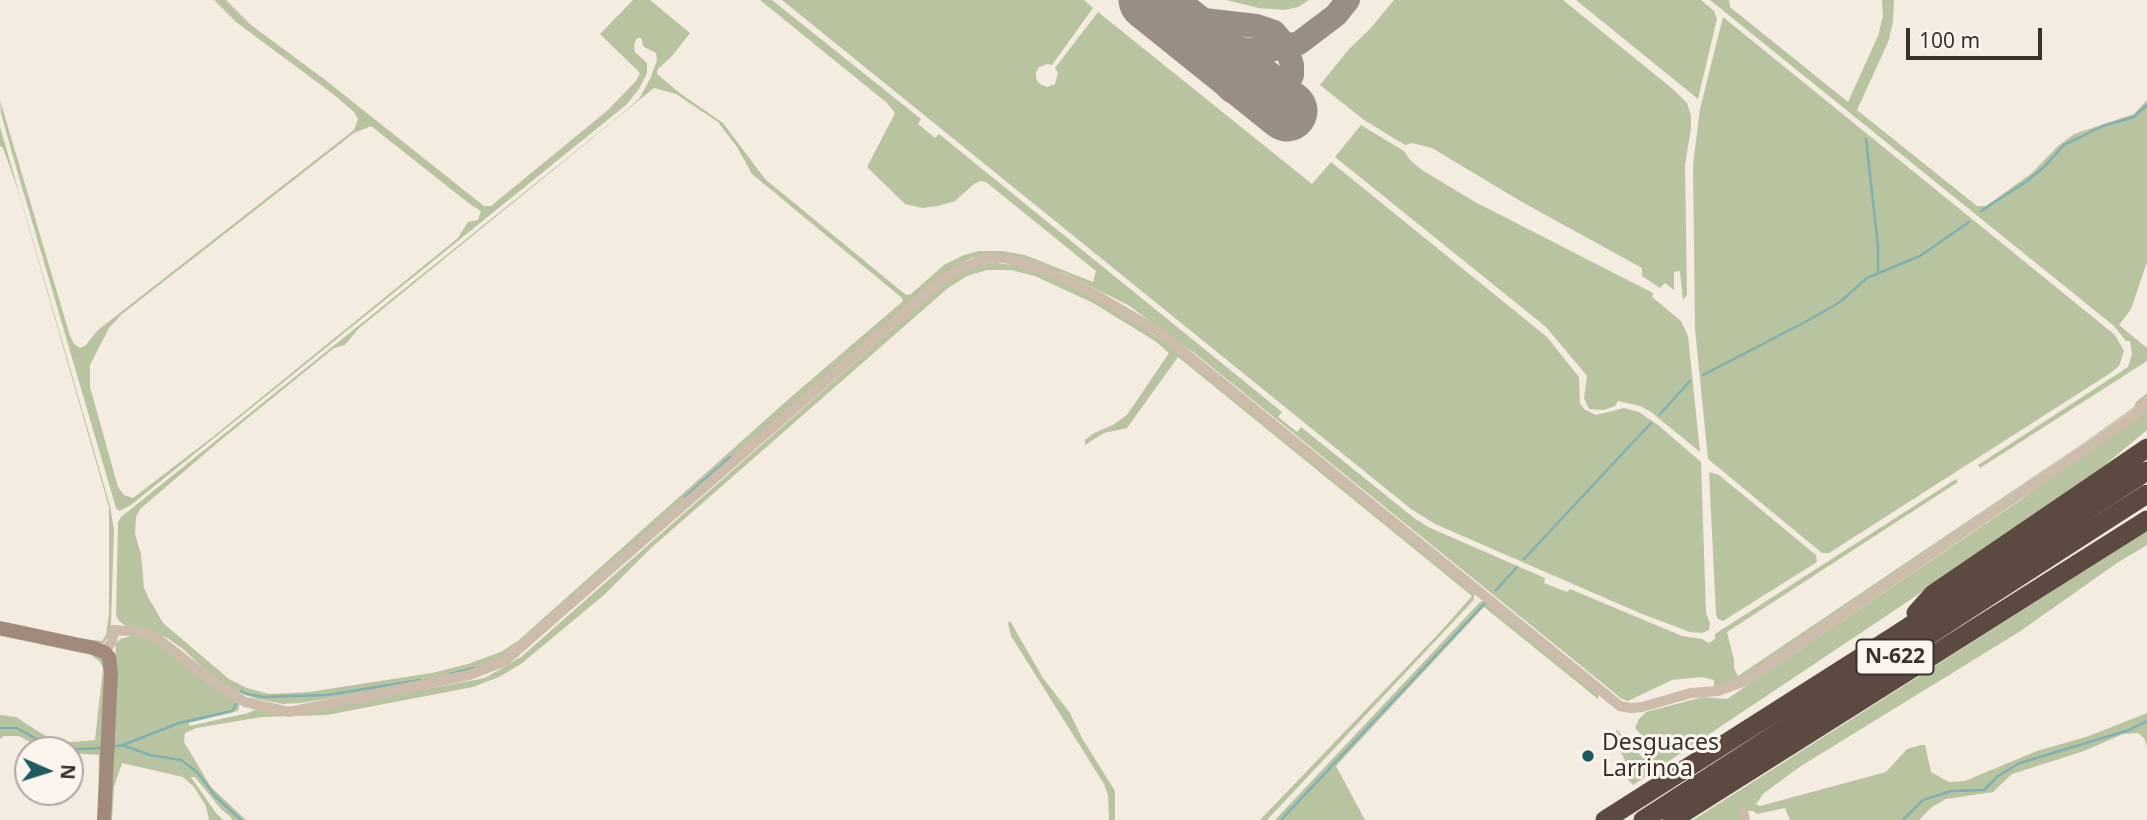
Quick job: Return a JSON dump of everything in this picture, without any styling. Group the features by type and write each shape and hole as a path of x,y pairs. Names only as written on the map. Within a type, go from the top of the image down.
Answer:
{"highway":[{"path":"1896,635 1933,594 2147,448"},
{"name":"N-622","path":"1605,820 2147,471"},
{"name":"N-622","path":"1643,820 2147,494"},
{"path":"1919,663 2147,510"},
{"path":"1672,820 2147,520"}],"street":[{"path":"104,652 112,642 114,630 141,632 158,638 211,680 245,702 289,712 469,675 505,662 943,279 959,269 986,259 1004,258 1042,269 1084,288 1158,331 1620,706 1631,708 1691,693 1718,691 1745,681 2135,415 2147,403"},
{"path":"0,628 104,652 109,657 111,664 104,820"}],"green space":[{"path":"214,0 226,0 251,25 324,79 484,206 491,206 608,110 636,81 640,73 600,34 633,0 650,0 690,33 658,69 657,74 723,123 765,179 906,295 911,294 944,265 979,251 1025,255 1093,282 1096,271 986,182 974,184 955,201 938,206 922,208 905,204 867,167 895,113 887,103 760,0 772,0 921,119 918,124 935,138 939,134 1282,412 1278,417 1297,432 1301,427 1414,518 1428,527 1545,578 1544,583 1567,592 1570,589 1682,636 1702,639 1709,643 1715,639 1715,634 1956,479 1958,482 1727,632 1738,676 2085,442 2134,407 2147,393 2147,397 2134,409 1743,677 1721,687 1714,686 1714,680 1701,677 1672,680 1628,701 1622,699 1197,355 1128,305 1064,273 988,255 972,258 955,266 495,663 420,683 301,703 283,704 257,699 240,693 211,675 169,639 120,622 116,616 118,522 121,517 639,99 657,60 656,53 644,47 641,38 637,38 635,52 647,63 647,73 626,105 131,505 119,511 12,153 0,100 70,336 80,348 85,346 98,330 354,130 358,119 354,112 236,22","holes":["654,88 676,94 718,122 737,147 752,174 903,301 791,397 519,640 501,652 432,673 309,692 269,694 247,688 229,679 163,623 148,597 135,534 136,517 140,509 334,348 345,345 358,329","371,126 481,211 478,220 468,222 458,238 214,436 133,498 124,495 118,487 90,387 90,365 109,328 122,314 354,133"]},
{"path":"782,0 1084,0 1093,8 1052,65 1039,67 1036,79 1040,84 1047,87 1055,84 1058,73 1055,68 1098,12 1312,184 1331,162 1547,337 1579,377 1580,403 1584,409 1596,415 1624,408 1639,412 1701,462 1706,613 1710,623 1709,630 1702,633 1690,632 1642,614 1435,524 1411,509"},
{"path":"1226,0 1309,0 1298,7 1284,10 1259,8"},
{"path":"1394,0 1563,0 1687,103 1691,128 1685,165 1687,295 1683,300 1680,271 1674,272 1674,290 1665,283 1660,288 1642,276 1642,268 1522,202 1432,148 1412,143 1405,145 1364,120 1320,85"},
{"path":"1576,0 1701,0 1714,11 1717,19 1698,99"},
{"path":"1710,0 1729,0 1730,7 1848,102 1878,36 1883,16 1882,0 1894,0 1889,40 1857,110 1977,206 1986,206 2032,173 2074,134 2134,114 2147,100 2147,262 2131,309 2119,325 2147,348 2147,361 1980,468 1978,465 2128,367 2132,354 2130,341 2126,341 2114,326"},
{"path":"1723,17 2115,335 2124,351 2119,366 2109,374 1829,553 1822,553 1708,459 1695,329 1693,165 1700,109"},
{"path":"1361,125 1404,151 1422,170 1475,202 1653,293 1652,297 1681,321 1688,336 1700,452 1640,406 1618,401 1615,406 1604,410 1589,409 1584,398 1587,376 1546,327 1335,157"},
{"path":"0,127 110,506 114,530 111,624 110,634 104,643 76,638 102,641 106,635 109,613 109,507 18,190 0,146"},
{"path":"996,263 1028,267 1073,287 1168,344 1475,593 1473,601 1267,820 1260,820 1472,596 1178,357 1127,428 1104,433 1085,445 1085,440 1094,433 1127,415 1169,353 1155,341 1093,303 1035,276 1011,270 987,270 967,276 948,288 650,549 604,595 521,664 499,677 473,687 327,715 262,717 196,728 185,733 184,742 211,787 246,820 231,820 195,777 191,777 223,820 209,820 206,806 194,787 183,777 122,763 114,787 112,820 108,820 116,644 120,639 136,635 154,641 240,703 238,711 189,723 189,726 260,708 302,712 485,678 521,657 952,277 978,265"},
{"path":"2147,409 2147,430 2105,465 1907,602 1633,785 1618,769 1625,760 1618,747 1616,729 1643,758 1653,749 1635,728 1646,712 1703,697 1727,699 2016,503"},
{"path":"1709,472 1719,475 1816,555 1817,562 1723,621 1716,615"},
{"path":"2147,531 2147,545 2019,632 1801,766 1764,793 1756,804 1760,806 1886,772 1907,749 1921,745 1925,745 1931,772 1949,782 1965,781 2037,751 2089,736 2147,713 2147,746 2138,733 2123,734 2084,751 2012,774 1993,792 1946,799 1932,807 1919,820 1790,820 1785,808 1757,814 1753,811 1740,811 1741,820 1693,820"},
{"path":"1485,600 1599,694 1598,699 1484,607 1336,766 1365,820 1275,820 1480,602"},
{"path":"1010,621 1043,678 1070,713 1115,791 1115,820 1109,820 1108,795 1104,784 1011,636 1008,623"},
{"path":"0,632 91,651 106,662 98,820 99,755 84,754 84,741 95,740 103,669 100,662 91,655 0,636"},
{"path":"0,715 16,717 46,736 4,736 0,739"}],"waterway":[{"path":"1981,211 2027,181 2064,145 2103,126 2134,117 2147,105"},
{"path":"1866,139 1878,246 1878,273"},
{"path":"1703,375 1807,321 1840,302 1867,278 1920,256 1969,222"},
{"path":"1660,414 1690,381"},
{"path":"1524,559 1651,423"},
{"path":"685,497 730,457"},
{"path":"1496,590 1517,567"},
{"path":"1281,820 1485,603"},
{"path":"450,674 474,668"},
{"path":"241,691 264,697 327,695 420,680"},
{"path":"123,745 179,723 232,711 236,704"},
{"path":"1903,820 1923,800 1951,791 1984,790 1998,776 2020,763 2129,730 2147,721"},
{"path":"0,728 17,728 62,750 101,748"},
{"path":"111,747 122,745 150,755 181,760 197,772 216,797 241,820"}],"taxiway":[{"path":"1148,0 1230,90 1261,106 1267,105 1283,93 1292,75 1292,65 1286,46 1274,32 1256,26 1169,16"},
{"path":"1195,37 1220,46 1248,50 1270,50 1299,43 1336,15 1348,0"}],"runway":[{"path":"1149,0 1287,111"}],"place":[{"name":"Desguaces Larrinoa","path":"1588,756"}]}
